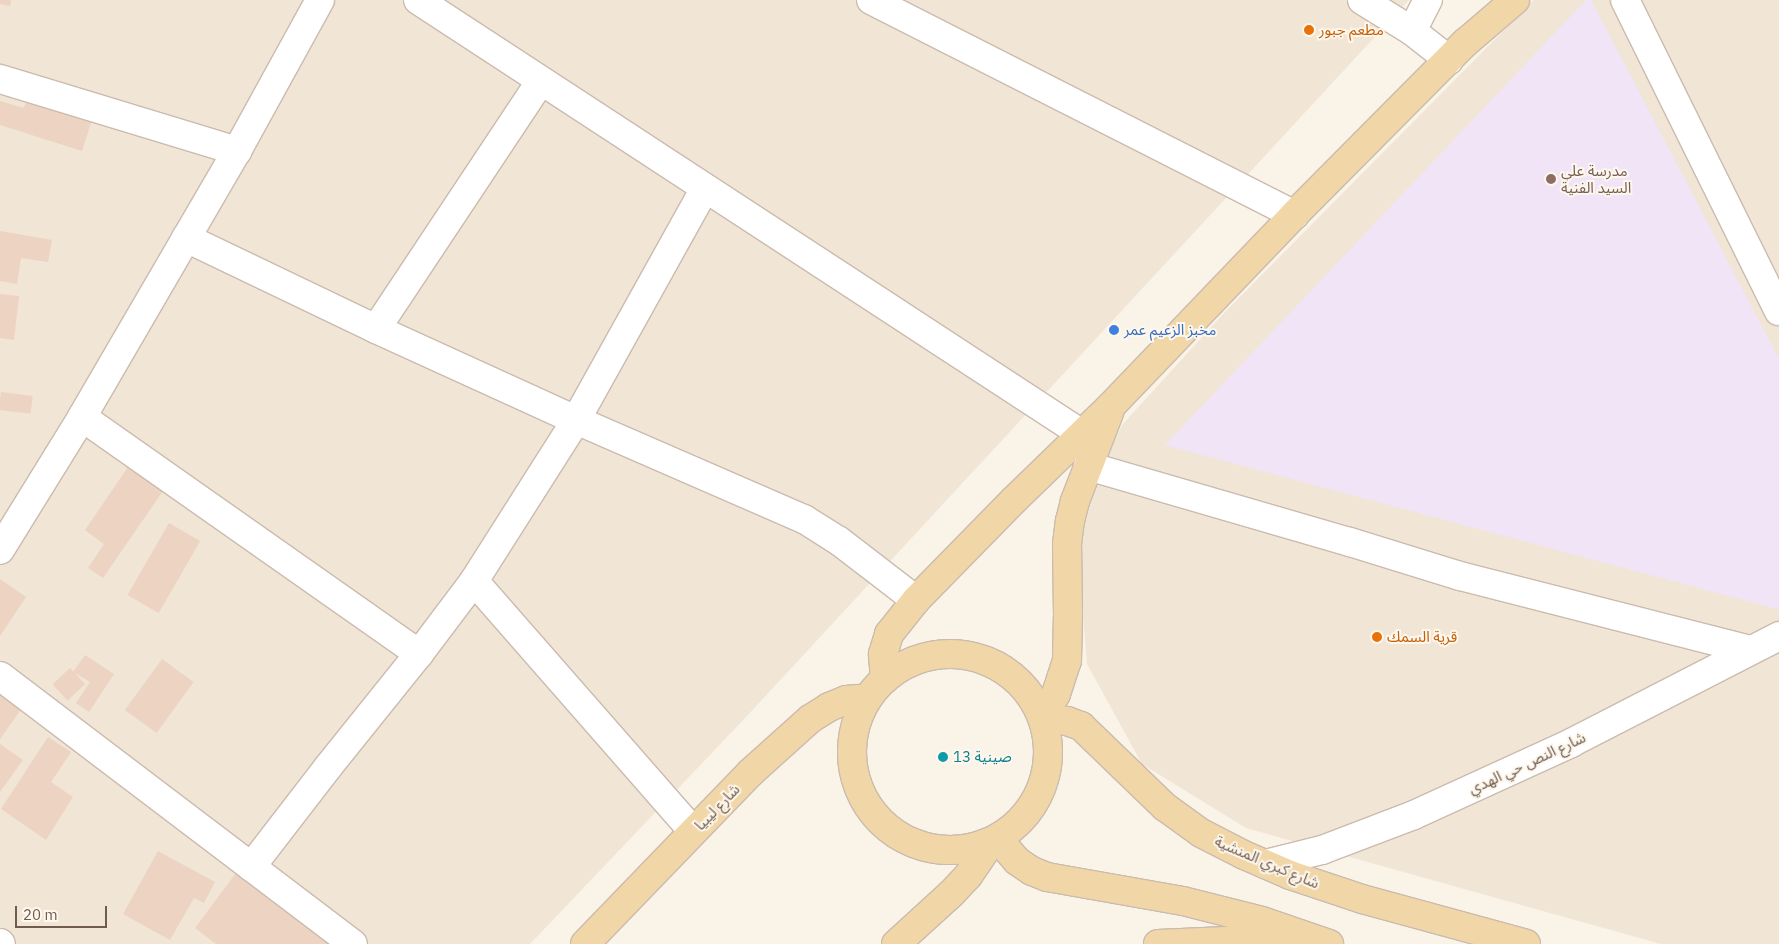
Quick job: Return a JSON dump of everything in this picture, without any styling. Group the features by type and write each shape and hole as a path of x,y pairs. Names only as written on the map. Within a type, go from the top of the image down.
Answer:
{"main road":[{"path":"1457,51 1497,0"},
{"path":"876,688 911,661 940,654 972,656 1001,667 1024,687 1042,717 1048,751 1046,777 1035,802 1019,823 994,840 964,850 936,850 910,842 886,826 868,805 856,779 852,752 856,724 876,688 882,654 889,634 916,600 1110,407 1294,215 1457,51 1515,0"},
{"path":"1042,717 1059,687 1067,661 1066,544 1075,501 1110,407"},
{"name":"شارع ليبيا","path":"585,944 750,773 810,719 829,707 876,688"},
{"name":"شارع كبري المنشية","path":"1042,717 1067,721 1081,726 1150,795 1178,818 1208,836 1265,864 1362,899 1526,944"},
{"path":"994,840 1017,861 1032,871 1048,877 1183,901 1262,921 1316,941"},
{"path":"896,944 968,876 994,840"},
{"path":"1158,944 1316,941"}],"street":[{"path":"0,550 82,417 237,151 320,0"},
{"path":"418,0 1082,434"},
{"path":"871,0 1294,215"},
{"path":"1362,0 1412,31 1457,51"},
{"path":"1412,31 1428,0"},
{"path":"1625,0 1779,311"},
{"path":"0,79 237,151"},
{"path":"376,330 541,81"},
{"path":"251,867 419,654 474,581 576,420 705,188"},
{"path":"186,238 376,330 576,420 804,519 839,541 916,600"},
{"path":"82,417 419,654"},
{"path":"1088,466 1460,576 1750,650"},
{"path":"474,581 694,831"},
{"name":"شارع النص حي الهدي","path":"1265,864 1322,850 1414,815 1580,738 1779,636"},
{"path":"0,676 353,944"}],"shaded area":[{"path":"0,0 1409,0 747,716 530,944 0,944"},
{"path":"1534,0 1779,0 1779,944 1661,944 1246,828 1142,764 1087,664 1075,526 1122,425 1225,312"},
{"name":"مدرسة علي السيد الفنية","path":"1586,0 1591,0 1779,359 1779,607 1777,609 1165,445"}],"building":[{"path":"0,0 11,0 10,6 0,4"},
{"path":"30,89 95,110 82,151 0,125 0,101 24,108"},
{"path":"0,231 52,240 48,262 21,258 17,284 0,281"},
{"path":"0,294 19,296 14,340 0,338"},
{"path":"1,392 33,396 31,414 0,410"},
{"path":"132,461 167,485 103,578 88,568 104,544 85,530"},
{"path":"169,523 200,541 159,613 127,595"},
{"path":"0,579 26,597 0,636"},
{"path":"85,655 114,674 89,712 76,703 90,682 73,672"},
{"path":"162,659 194,682 157,733 125,710"},
{"path":"70,668 85,684 67,700 52,684"},
{"path":"1,693 22,708 0,739 0,695"},
{"path":"48,737 71,752 51,782 73,797 46,840 1,809"},
{"path":"0,744 23,760 0,792"},
{"path":"158,851 215,882 204,903 194,898 170,940 123,914"},
{"path":"236,873 331,944 216,944 195,928"}],"place":[{"name":"مطعم جبور","path":"1309,30"},
{"name":"مدرسة علي السيد الفنية","path":"1551,179"},
{"name":"مخبز الزعيم عمر","path":"1114,330"},
{"name":"قرية السمك","path":"1377,637"},
{"name":"صينية 13","path":"943,757"}]}
